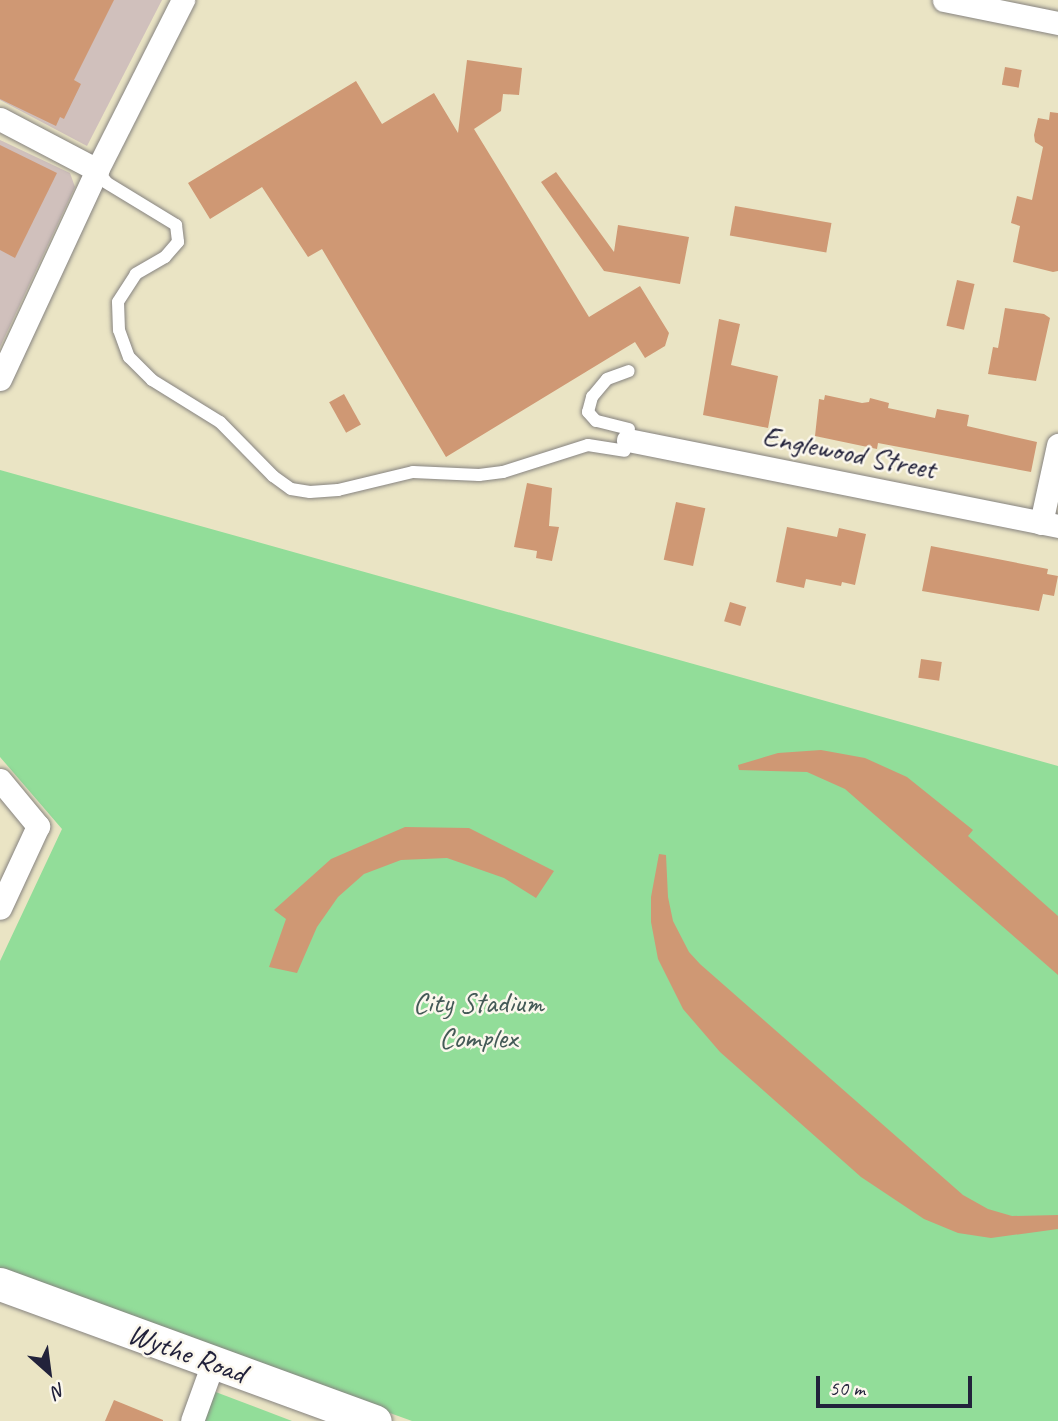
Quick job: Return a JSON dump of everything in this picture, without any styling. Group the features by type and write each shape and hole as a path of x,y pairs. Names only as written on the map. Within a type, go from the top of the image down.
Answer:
{"street":[{"path":"0,379 97,170 183,0"},
{"path":"944,0 1058,23"},
{"path":"0,118 97,170"},
{"name":"Englewood Street","path":"627,440 1049,525"},
{"path":"1049,525 1058,444"},
{"path":"0,780 38,826 0,908"},
{"name":"Wythe Road","path":"0,1284 375,1421"},
{"path":"192,1421 213,1363"}],"lane":[{"path":"97,170 107,183 176,225 178,242 165,257 136,274 118,302 119,330 129,357 152,380 220,422 273,476 291,489 310,492 338,490 413,472 479,475 503,472 588,445 627,440"},
{"path":"627,440 596,421 588,412 592,397 607,379 629,371"}],"shaded area":[{"path":"0,0 162,0 87,146 0,100"},
{"path":"0,140 70,173 75,187 0,347"}],"green space":[{"name":"City Stadium Complex","path":"0,470 1058,766 1058,1421 412,1421 0,1272 0,961 62,829 0,757"},
{"path":"213,1391 292,1421 202,1421"}],"building":[{"path":"0,0 114,0 74,80 81,84 64,119 60,117 56,126 0,99"},
{"path":"467,60 522,68 519,95 503,94 501,111 474,129 589,317 640,286 669,333 665,346 645,358 635,342 446,457 322,249 308,257 262,187 210,219 188,183 356,81 382,124 434,93 458,133"},
{"path":"1005,67 1022,70 1019,88 1002,85"},
{"path":"1050,112 1058,113 1058,271 1053,272 1013,262 1020,226 1011,223 1017,196 1032,200 1043,147 1035,142 1034,135 1038,118 1049,120"},
{"path":"0,145 57,173 15,258 0,250"},
{"path":"556,172 614,252 618,225 689,237 680,284 604,271 541,182"},
{"path":"735,206 832,223 826,253 730,236"},
{"path":"957,280 975,284 964,330 946,326"},
{"path":"1005,308 1044,314 1050,318 1036,381 988,374 993,347 998,348"},
{"path":"719,319 740,324 731,365 778,376 768,428 703,415"},
{"path":"344,394 361,425 346,433 329,402"},
{"path":"825,395 862,403 869,402 870,398 889,403 888,408 935,418 937,409 969,415 967,426 1037,442 1031,472 878,443 877,449 815,436 819,399 824,400"},
{"path":"527,483 552,488 549,526 559,527 552,561 536,558 537,551 514,547"},
{"path":"676,502 705,508 693,566 664,560"},
{"path":"787,527 837,537 839,528 866,534 855,585 842,582 841,586 806,579 804,588 776,582"},
{"path":"931,546 1048,569 1047,574 1058,576 1054,596 1043,594 1039,611 922,591"},
{"path":"730,602 746,607 740,626 724,621"},
{"path":"921,659 942,662 939,681 918,678"},
{"path":"821,750 865,758 907,777 973,830 968,836 1058,916 1058,975 845,789 807,772 739,770 738,765 778,753"},
{"path":"405,827 469,828 554,871 536,898 504,878 447,858 401,860 364,874 338,897 317,927 297,973 269,967 286,919 274,910 331,859"},
{"path":"659,854 666,855 668,897 673,921 689,952 700,964 963,1195 988,1209 1012,1216 1058,1215 1058,1229 991,1238 958,1233 924,1219 861,1177 720,1052 683,1009 658,959 651,922 651,897"},
{"path":"114,1400 163,1420 163,1421 105,1421"}]}
